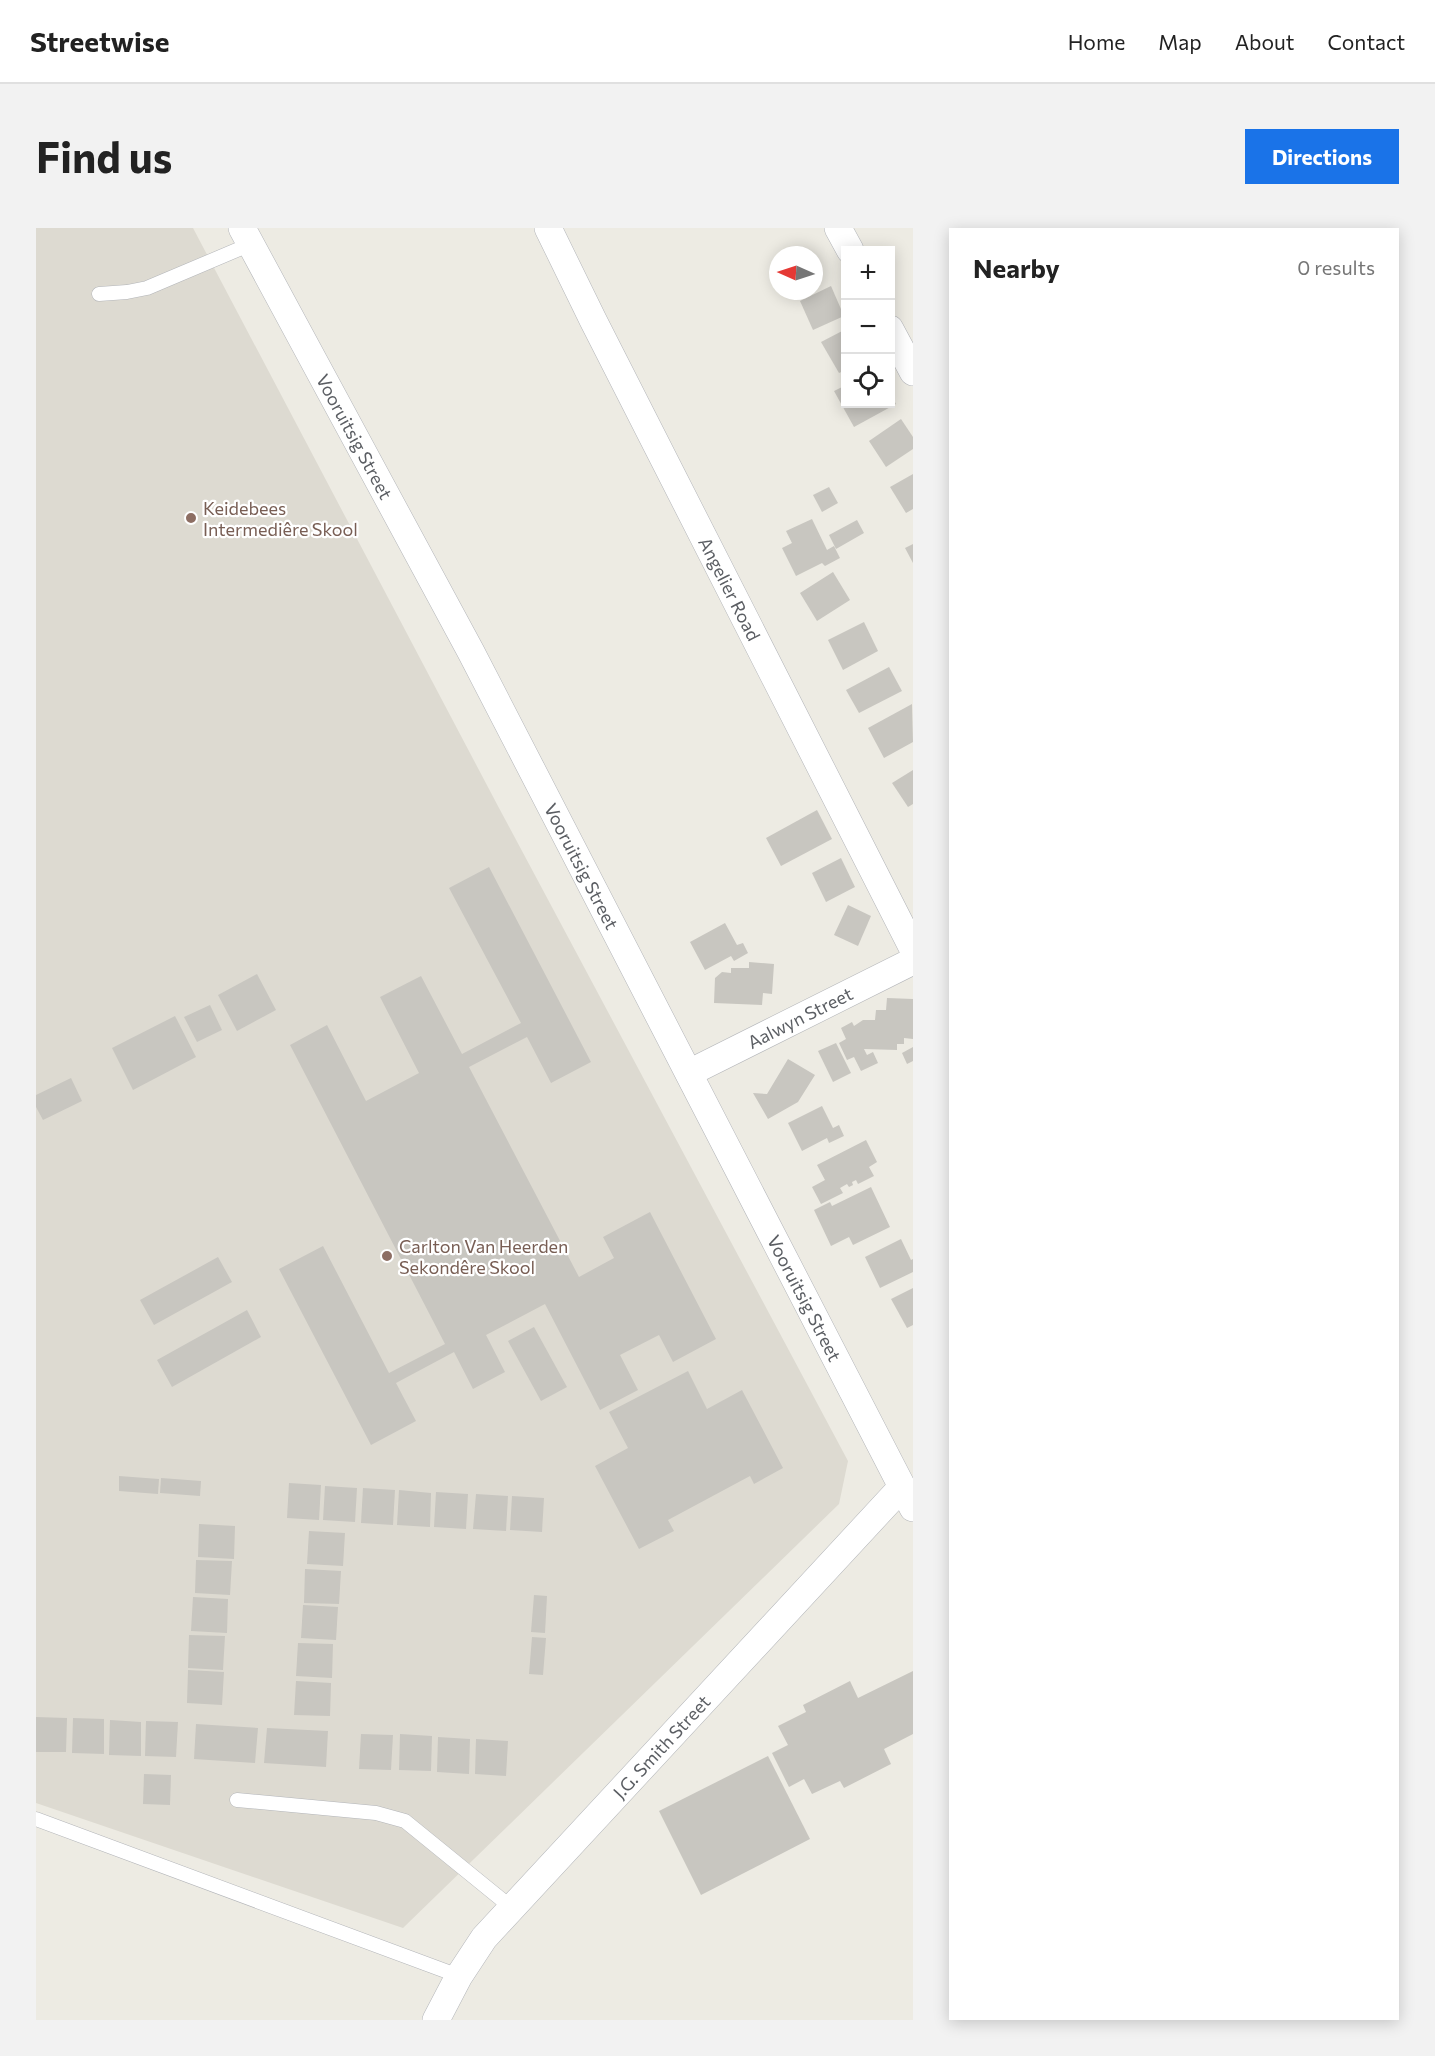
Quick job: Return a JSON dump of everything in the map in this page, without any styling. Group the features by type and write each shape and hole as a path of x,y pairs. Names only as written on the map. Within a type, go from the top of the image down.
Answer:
{"street":[{"name":"Angelier Road","path":"548,228 603,342 913,949"},
{"path":"838,228 848,246"},
{"name":"Vooruitsig Street","path":"246,236 476,662 908,1498"},
{"path":"895,337 913,372"},
{"name":"Aalwyn Street","path":"689,1073 913,961"},
{"name":"J.G. Smith Street","path":"436,2020 459,1976 484,1938 908,1498"}],"lane":[{"path":"99,294 147,288 246,236"},
{"path":"237,1800 376,1813 405,1821 512,1908"},
{"path":"36,1819 459,1976"}],"shaded area":[{"name":"Carlton Van Heerden Sekondêre Skool","path":"36,228 193,228 499,808 848,1461 839,1504 403,1928 36,1803"}],"building":[{"path":"831,286 841,309 841,317 813,330 800,301 823,300 823,290"},
{"path":"841,332 841,372 839,373 821,342"},
{"path":"841,388 841,404 834,391"},
{"path":"843,408 889,408 854,427"},
{"path":"901,419 913,437 913,449 886,467 869,441"},
{"path":"913,474 913,509 906,513 890,487"},
{"path":"829,487 838,503 822,512 813,495"},
{"path":"812,519 827,550 834,546 840,558 825,566 822,563 796,576 782,548 792,543 786,531"},
{"path":"857,520 864,533 836,549 829,535"},
{"path":"913,544 913,563 905,548"},
{"path":"833,572 850,600 817,621 800,593"},
{"path":"864,622 878,651 843,670 828,640"},
{"path":"889,667 902,691 859,713 846,690"},
{"path":"912,704 913,742 884,758 868,728"},
{"path":"913,770 913,804 908,807 892,783"},
{"path":"817,810 832,839 781,866 766,838"},
{"path":"841,858 855,887 826,902 812,873"},
{"path":"489,867 591,1062 551,1083 527,1037 469,1067 579,1277 614,1258 603,1237 650,1212 716,1339 673,1362 659,1335 620,1355 638,1390 600,1410 545,1304 486,1335 505,1372 473,1389 454,1352 396,1383 416,1421 371,1445 279,1269 323,1246 389,1373 445,1344 290,1045 327,1025 366,1101 419,1073 380,997 421,976 462,1054 521,1023 449,888"},
{"path":"848,905 871,916 858,946 834,935"},
{"path":"725,923 737,945 743,943 748,953 734,961 731,956 705,970 690,942"},
{"path":"749,962 774,964 772,994 763,993 762,1005 714,1003 715,978 722,972 731,973 731,968 749,968"},
{"path":"257,974 276,1010 237,1031 218,995"},
{"path":"887,998 913,999 913,1039 904,1038 904,1044 897,1044 897,1050 864,1049 867,1055 873,1052 878,1063 861,1071 854,1057 847,1060 839,1043 846,1039 841,1028 852,1022 854,1026 863,1020 875,1020 876,1010 886,1010"},
{"path":"210,1005 222,1030 197,1042 184,1017"},
{"path":"175,1016 196,1057 133,1090 112,1048"},
{"path":"836,1043 851,1073 833,1082 818,1051"},
{"path":"913,1047 913,1061 907,1064 902,1053"},
{"path":"788,1059 815,1075 798,1102 768,1119 753,1093 767,1094"},
{"path":"71,1078 82,1101 43,1120 36,1107 36,1095"},
{"path":"822,1106 833,1128 839,1125 844,1136 829,1143 827,1138 802,1151 788,1123"},
{"path":"866,1140 877,1162 869,1167 874,1176 858,1184 856,1180 849,1187 847,1184 840,1188 843,1193 821,1204 812,1187 825,1180 817,1165"},
{"path":"871,1187 890,1227 853,1245 849,1237 831,1246 814,1210 830,1202 832,1206"},
{"path":"901,1239 911,1260 913,1259 913,1272 880,1288 865,1257"},
{"path":"218,1257 232,1282 154,1325 140,1300"},
{"path":"913,1288 913,1325 907,1328 891,1299"},
{"path":"247,1310 261,1337 172,1387 157,1360"},
{"path":"534,1327 567,1387 541,1401 508,1341"},
{"path":"688,1371 707,1409 742,1390 783,1468 754,1484 750,1476 668,1520 674,1531 639,1549 595,1466 628,1448 609,1412"},
{"path":"119,1476 159,1479 158,1494 119,1491"},
{"path":"161,1478 201,1481 200,1496 160,1493"},
{"path":"289,1483 321,1485 319,1520 287,1518"},
{"path":"325,1486 357,1488 355,1522 323,1520"},
{"path":"363,1488 395,1490 393,1525 361,1523"},
{"path":"399,1490 431,1493 430,1527 397,1525"},
{"path":"436,1492 468,1494 466,1529 434,1527"},
{"path":"476,1494 508,1496 506,1531 473,1529"},
{"path":"512,1496 544,1498 542,1532 510,1530"},
{"path":"199,1524 235,1526 234,1559 198,1557"},
{"path":"309,1531 345,1533 343,1566 307,1564"},
{"path":"196,1560 232,1561 230,1595 195,1593"},
{"path":"305,1569 341,1571 339,1604 304,1603"},
{"path":"534,1595 547,1596 545,1633 531,1632"},
{"path":"193,1597 228,1599 227,1633 191,1631"},
{"path":"303,1605 338,1607 336,1640 301,1638"},
{"path":"189,1635 225,1636 223,1670 188,1668"},
{"path":"532,1637 546,1638 543,1675 529,1674"},
{"path":"298,1643 333,1644 332,1678 296,1676"},
{"path":"188,1670 224,1672 222,1705 187,1703"},
{"path":"913,1671 913,1734 884,1749 891,1764 844,1788 840,1781 812,1794 804,1779 789,1787 772,1753 788,1745 778,1726 806,1712 803,1705 850,1681 858,1698"},
{"path":"296,1681 331,1683 330,1716 294,1715"},
{"path":"36,1717 67,1718 66,1752 36,1752"},
{"path":"73,1718 104,1719 104,1754 72,1753"},
{"path":"110,1720 141,1722 141,1756 109,1755"},
{"path":"146,1721 178,1722 176,1757 145,1756"},
{"path":"196,1724 258,1728 255,1763 194,1759"},
{"path":"267,1728 328,1731 326,1767 264,1763"},
{"path":"361,1734 393,1735 391,1770 359,1769"},
{"path":"400,1734 432,1736 431,1771 399,1770"},
{"path":"438,1737 470,1739 469,1774 437,1772"},
{"path":"476,1739 508,1741 506,1776 475,1774"},
{"path":"768,1756 810,1839 701,1895 659,1811"},
{"path":"144,1774 171,1775 170,1805 143,1804"}],"place":[{"name":"Keidebees Intermediêre Skool","path":"191,518"},
{"name":"Carlton Van Heerden Sekondêre Skool","path":"387,1256"}]}
